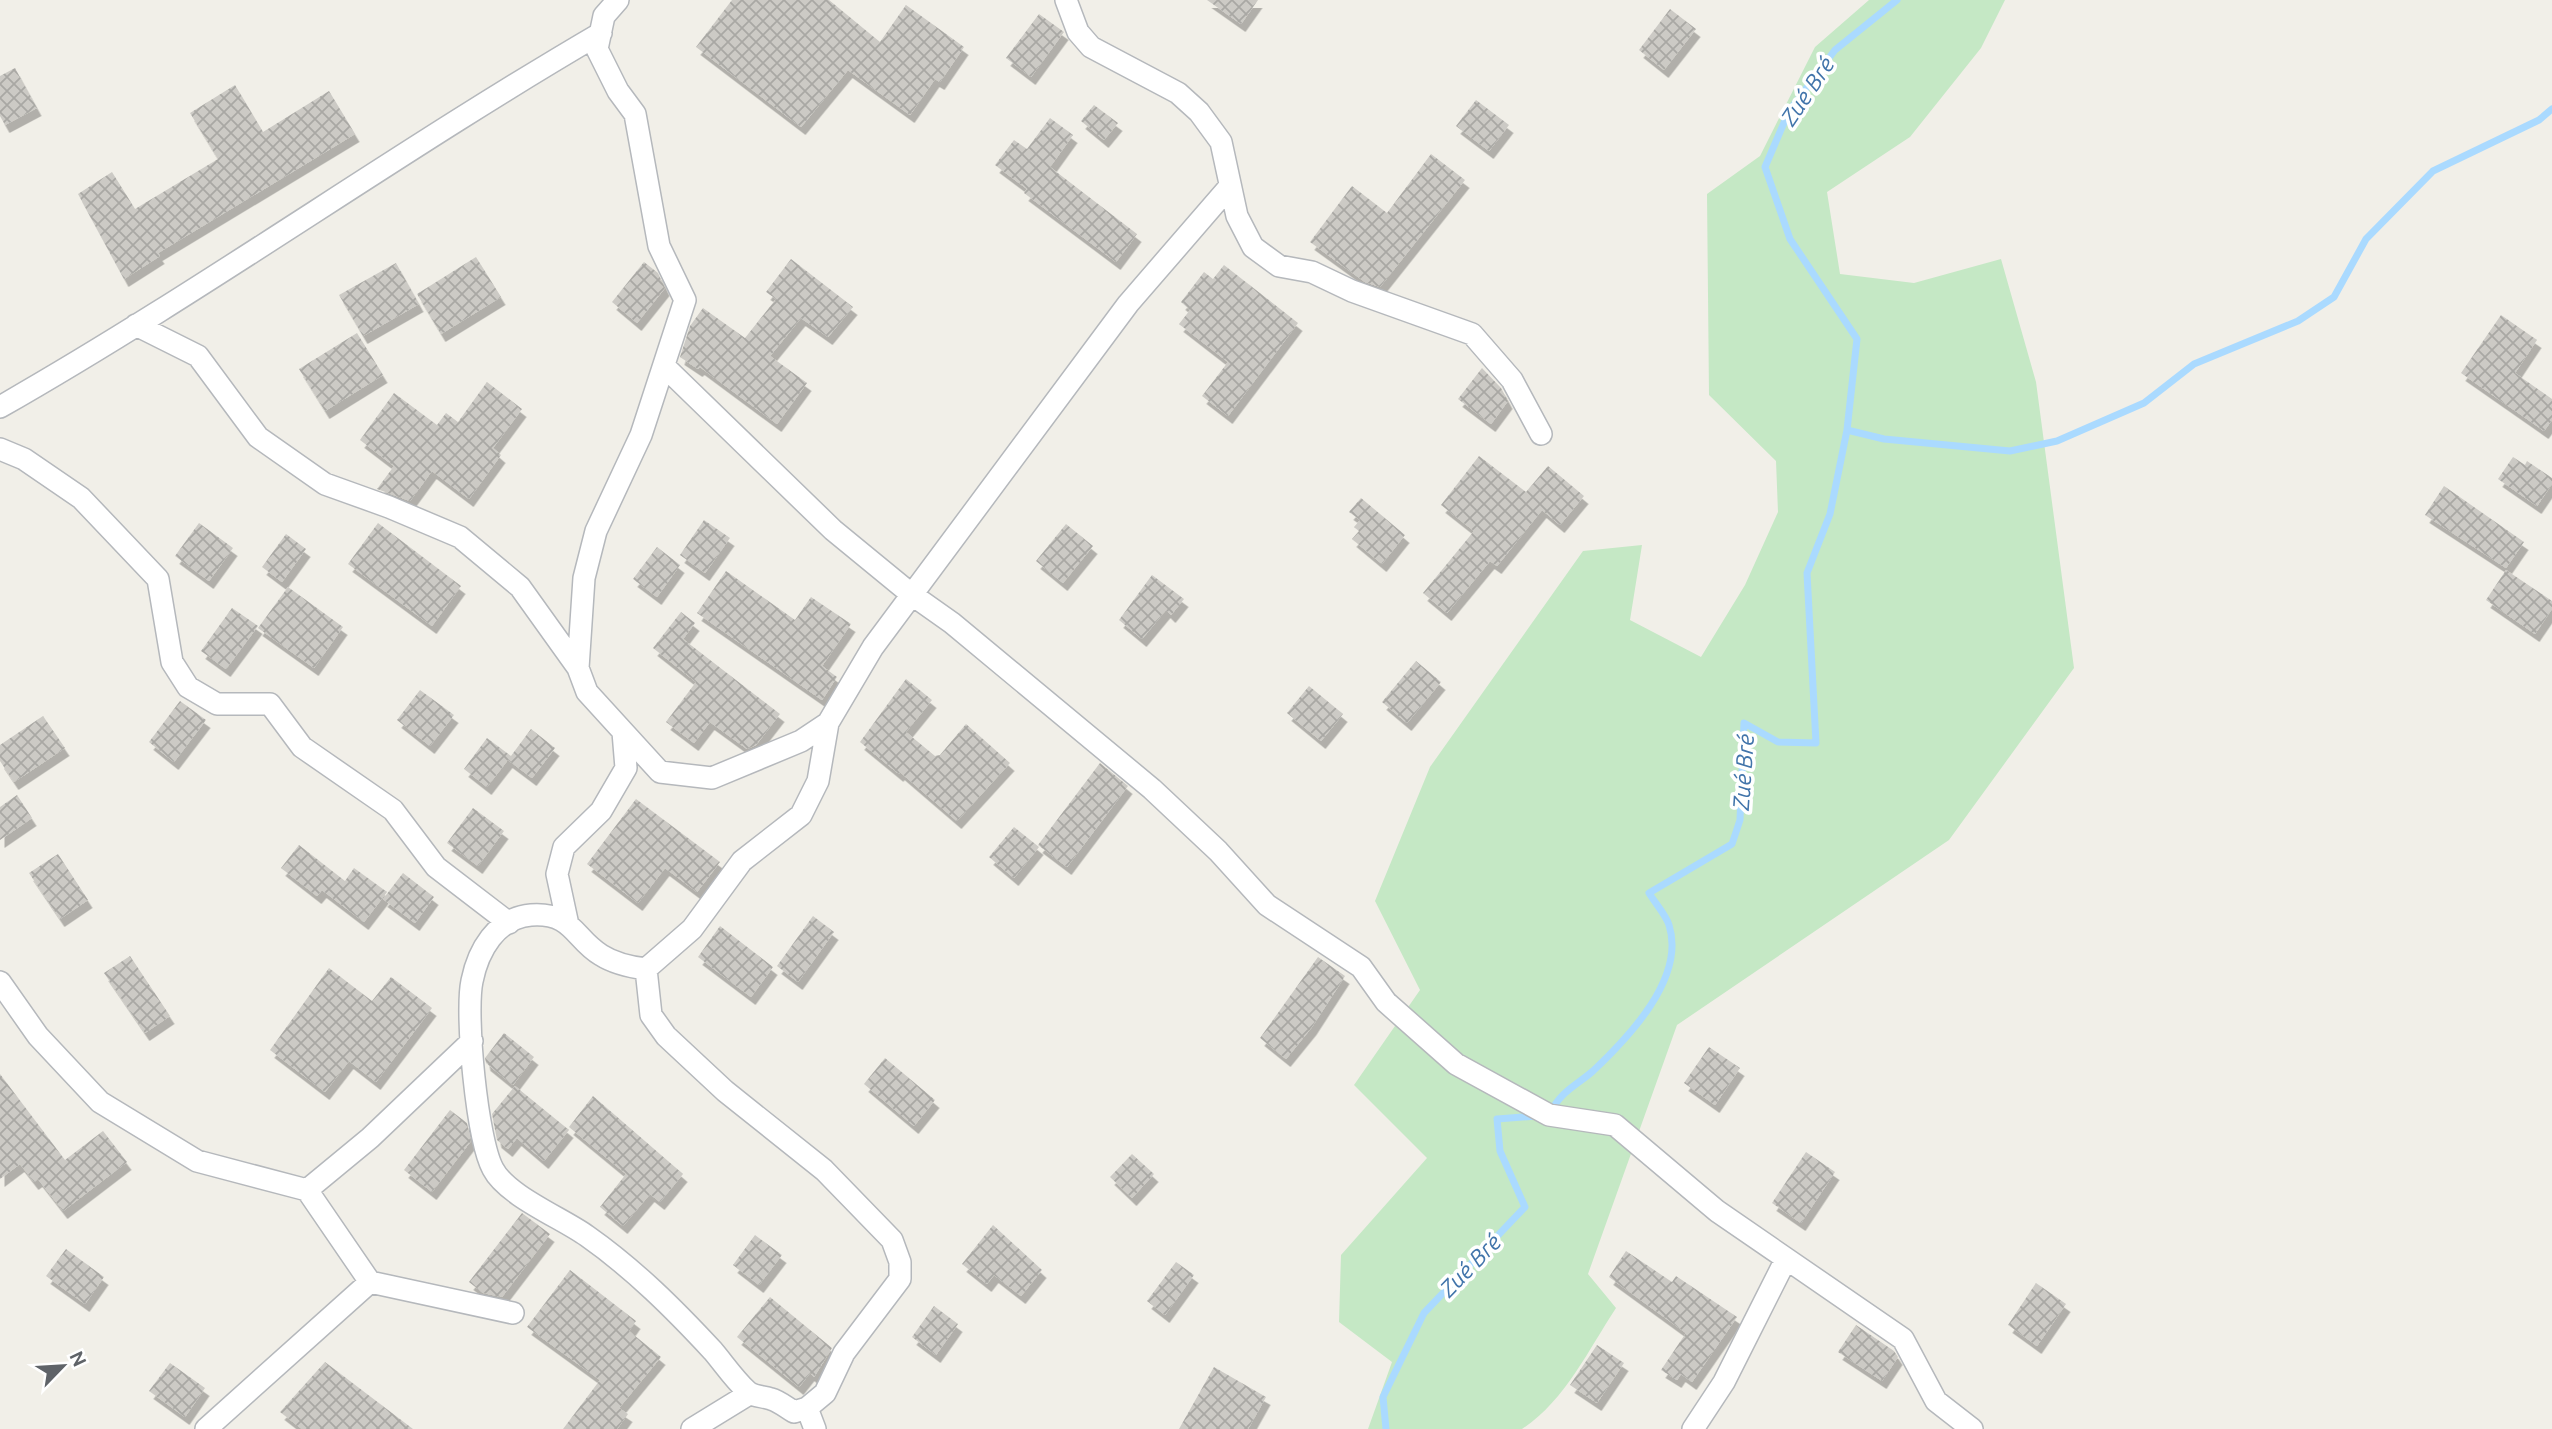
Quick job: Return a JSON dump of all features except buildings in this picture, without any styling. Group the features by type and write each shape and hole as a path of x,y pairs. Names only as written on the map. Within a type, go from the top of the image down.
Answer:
{"street":[{"path":"578,668 584,578 596,531 641,435 685,300 659,246 635,114 618,92 597,49 604,16 618,0"},
{"path":"1066,0 1079,32 1091,47 1178,93 1199,112 1222,142 1237,216 1254,247 1279,266 1312,272 1352,290 1472,334 1512,380 1541,434"},
{"path":"0,407 136,325 519,80 601,33"},
{"path":"646,970 692,929 742,861 802,815 818,780 828,723 873,647 1128,304 1230,186"},
{"path":"136,325 198,356 258,437 325,484 390,507 460,537 520,587 578,668 587,692 660,772 712,778 801,741 828,723"},
{"path":"664,366 833,530 911,594 952,623 1152,789 1218,851 1267,905 1361,967 1386,1002 1456,1064 1549,1115 1615,1125 1717,1211 1903,1339 1936,1401 1972,1429"},
{"path":"0,449 24,459 81,498 158,579 173,662 188,687 217,704 271,704 302,747 393,810 436,867 509,923"},
{"path":"568,925 556,874 564,847 601,811 626,768 623,732"},
{"path":"529,915 553,916 578,930 599,954 627,967 646,970 650,1015 666,1036 725,1091 824,1170 892,1240 900,1262 900,1279 844,1353 825,1393 807,1408 794,1412 774,1399 749,1394 655,1291 588,1237 515,1191 493,1170 478,1124 468,1001 476,960 490,937 509,923 529,915"},
{"path":"0,982 38,1036 100,1102 197,1161 307,1190 370,1282 513,1313"},
{"path":"307,1190 370,1138 472,1041"},
{"path":"1693,1429 1724,1382 1786,1259"},
{"path":"206,1429 370,1282"},
{"path":"692,1429 749,1394"},
{"path":"807,1408 815,1429"}],"green space":[{"path":"1869,0 2005,0 1981,48 1910,137 1827,192 1840,274 1914,283 2001,259 2036,382 2074,668 1949,840 1677,1025 1588,1274 1616,1308 1575,1374 1551,1404 1522,1429 1368,1429 1392,1362 1339,1322 1341,1255 1427,1158 1354,1085 1420,990 1375,901 1430,767 1583,551 1642,545 1630,620 1701,657 1745,585 1778,512 1776,461 1709,395 1707,194 1760,156 1815,47"}],"waterway":[{"name":"Zué Bré","path":"1551,1112 1564,1094 1593,1071 1622,1042 1662,986 1672,945 1668,921 1649,893 1732,844 1740,820 1744,723 1778,742 1816,743 1807,573 1830,514 1847,430 1857,339 1790,239 1765,167 1789,111 1835,50 1897,0"},
{"path":"1847,430 1884,439 2010,451 2057,441 2144,403 2194,364 2298,321 2334,297 2366,239 2433,171 2539,120 2552,109"},
{"name":"Zué Bré","path":"1386,1429 1383,1397 1424,1313 1525,1207 1500,1151 1497,1119 1537,1116"}]}
